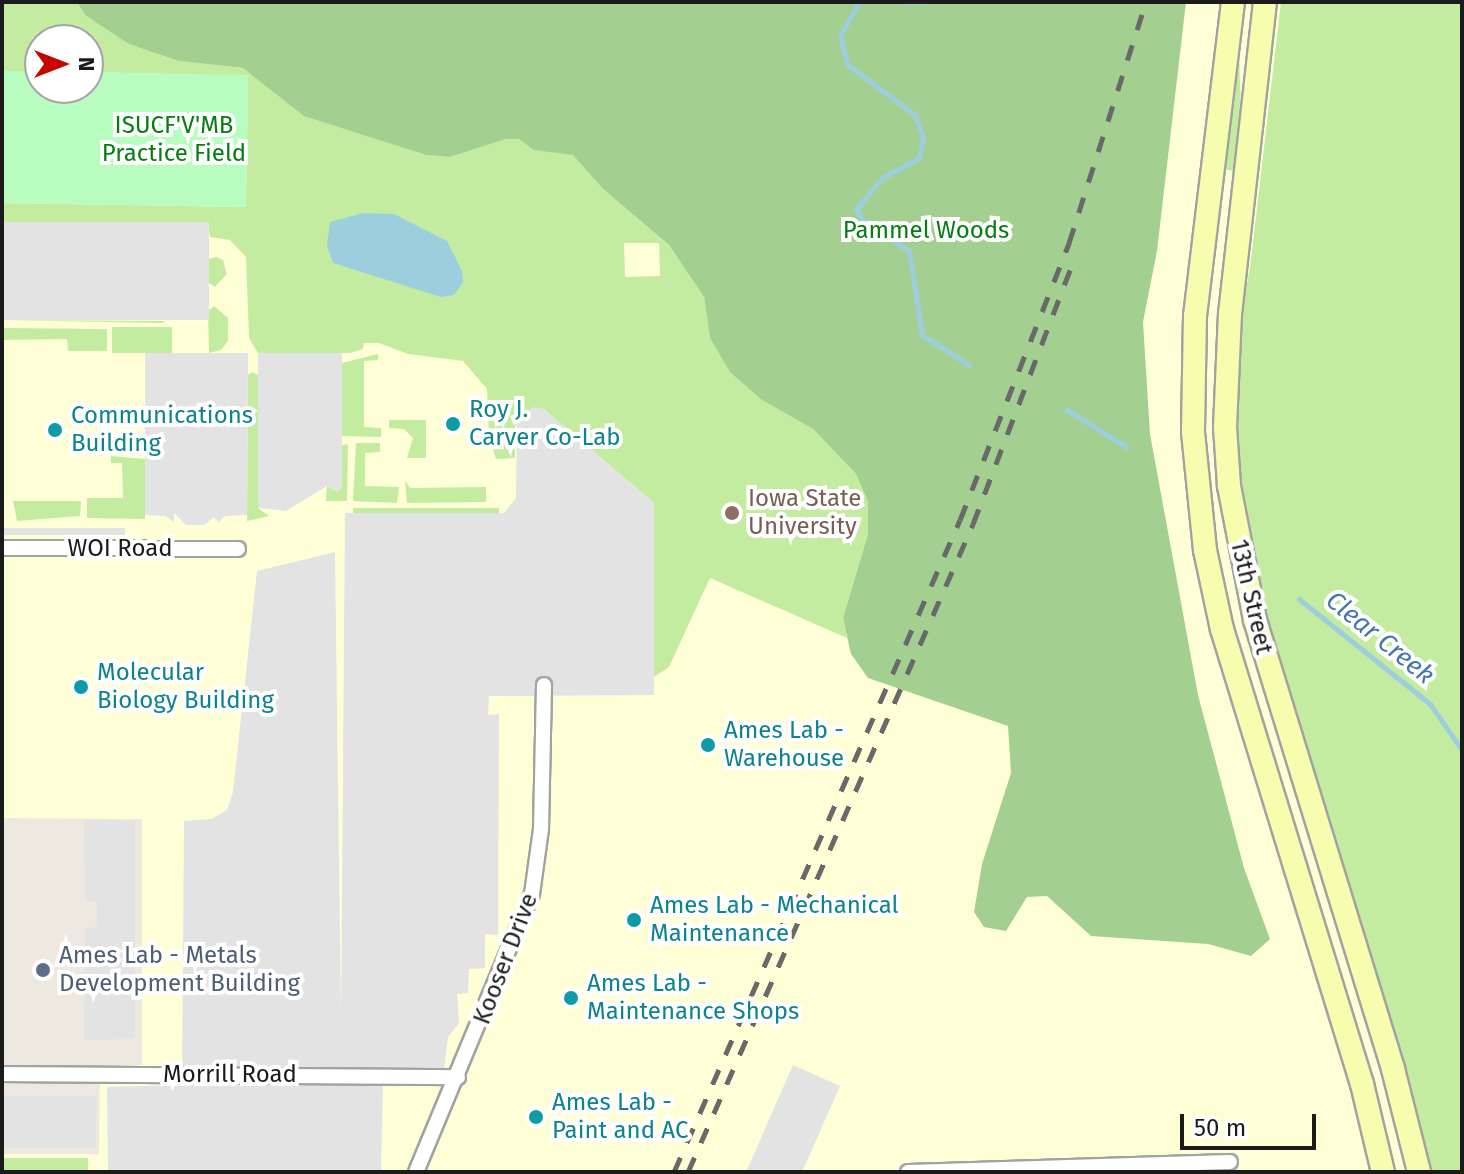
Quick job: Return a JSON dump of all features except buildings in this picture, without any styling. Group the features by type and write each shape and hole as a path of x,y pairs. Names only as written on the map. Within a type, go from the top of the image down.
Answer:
{"main road":[{"name":"13th Street","path":"1233,2 1195,316 1193,432 1203,535 1222,629 1362,1084 1383,1172"},
{"name":"13th Street","path":"1265,2 1230,313 1225,427 1229,486 1255,620 1393,1069 1419,1172"}],"street":[{"name":"WOI Road","path":"2,548 238,549"},
{"name":"Kooser Drive","path":"416,1172 532,894 541,829 544,685"},
{"name":"Morrill Road","path":"2,1074 458,1077"},
{"path":"908,1172 1230,1162"}],"shaded area":[{"name":"Iowa State University","path":"2,2 1462,2 1462,1172 2,1172 2,1154 99,1154 100,1066 142,1065 142,819 2,818 2,203 246,207 248,76 104,72 104,24 24,24 24,71 2,71"},
{"path":"2,222 209,222 209,320 2,320"},
{"path":"145,353 248,353 247,515 225,516 219,522 214,517 204,525 186,525 174,513 174,522 165,516 145,515"},
{"path":"258,353 342,353 342,488 337,492 327,486 286,511 258,508"},
{"path":"533,407 544,409 654,503 654,695 489,696 488,715 499,714 498,935 485,934 485,968 469,969 468,993 457,994 459,1023 448,1037 442,1085 383,1084 381,1172 108,1172 107,1087 182,1085 184,821 212,819 227,810 233,792 257,571 335,552 341,1015 345,513 504,513 516,498 517,420"},
{"path":"2,528 125,528 125,535 2,535"},
{"path":"84,820 135,821 135,1039 84,1040 85,928 97,927 97,902 85,901"},
{"path":"793,1065 840,1086 802,1172 746,1172"},
{"path":"2,1096 96,1096 96,1148 2,1148"}],"green space":[{"path":"2,2 77,2 85,15 103,24 24,24 24,71 2,71"},
{"name":"Pammel Woods","path":"77,2 1186,2 1157,251 1143,322 1150,434 1198,695 1244,868 1270,939 1251,956 1208,944 1091,936 1047,896 1027,897 1006,931 984,927 974,912 982,864 1011,773 1008,726 868,678 851,654 843,618 868,534 868,502 856,474 813,429 762,400 730,372 710,338 704,297 669,245 603,189 573,155 533,150 519,139 506,139 450,157 426,155 304,116 243,68 179,61 129,44 104,28 104,24 85,15"},
{"path":"1281,2 1462,2 1462,1172 1430,1172 1407,1078 1266,621 1242,497 1235,384 1237,333 1250,268"},
{"path":"104,24 179,61 243,68 377,139 426,155 450,157 506,139 519,139 533,150 573,154 603,189 669,245 704,297 710,338 762,400 813,429 856,474 868,502 868,534 843,618 847,638 710,578 669,667 654,677 654,503 544,409 515,426 515,458 496,459 489,436 487,389 463,361 408,354 379,343 364,343 363,349 350,353 258,353 249,338 246,257 230,240 210,237 208,222 2,222 2,203 246,207 248,76 104,72","holes":["624,243 659,243 660,276 625,277"]},
{"path":"1239,54 1241,108 1234,171 1221,169"},
{"name":"ISUCF'V'MB Practice Field","path":"2,71 24,71 24,104 104,104 104,72 248,75 246,207 2,203"},
{"path":"216,257 223,260 227,274 215,287 209,283 209,259"},
{"path":"214,306 228,318 228,341 221,350 209,353 208,311"},
{"path":"2,320 166,321 162,323"},
{"path":"112,327 172,327 172,353 112,353"},
{"path":"2,328 107,329 107,351 68,351 67,339 2,340"},
{"path":"378,354 378,360 364,361 364,427 381,428 381,437 342,436 342,363"},
{"path":"252,372 258,375 258,508 269,516 247,521 248,375"},
{"path":"389,420 426,420 426,458 407,458 413,438 404,429 389,428"},
{"path":"356,443 380,443 380,452 365,453 365,486 399,487 397,503 353,501"},
{"path":"348,444 347,501 326,501 327,486 342,488 342,445"},
{"path":"111,456 145,459 145,519 87,518 87,498 123,498 122,463 111,463"},
{"path":"405,481 410,488 486,487 486,502 407,503"},
{"path":"13,501 81,501 80,516 17,521"},
{"path":"353,508 499,508 499,513 353,513"},
{"path":"2,1158 88,1158 88,1172 2,1172"}],"water":[{"path":"363,213 394,214 447,241 462,271 463,282 454,295 441,297 333,263 327,246 330,222"}],"waterway":[{"name":"Clear Creek","path":"859,2 840,36 848,65 915,115 923,137 919,158 882,178 856,209 863,220 909,251 922,335 969,365"},
{"name":"Clear Creek","path":"904,2 926,2"},
{"name":"Clear Creek","path":"1067,410 1127,447"},
{"name":"Clear Creek","path":"1299,599 1430,704 1462,750"}],"railway":[{"path":"674,1172 960,520 1069,243 1146,2"},
{"path":"688,1172 973,524 1071,268"}],"place":[{"name":"Roy J. Carver Co-Lab","path":"453,424"},
{"name":"Communications Building","path":"55,430"},
{"name":"Iowa State University","path":"732,513"},
{"name":"Molecular Biology Building","path":"81,687"},
{"name":"Ames Lab - Warehouse","path":"708,745"},
{"name":"Ames Lab - Mechanical Maintenance","path":"634,920"},
{"name":"Ames Lab - Metals Development Building","path":"43,970"},
{"name":"Ames Lab - Maintenance Shops","path":"571,998"},
{"name":"Ames Lab - Paint and AC","path":"536,1117"}]}
